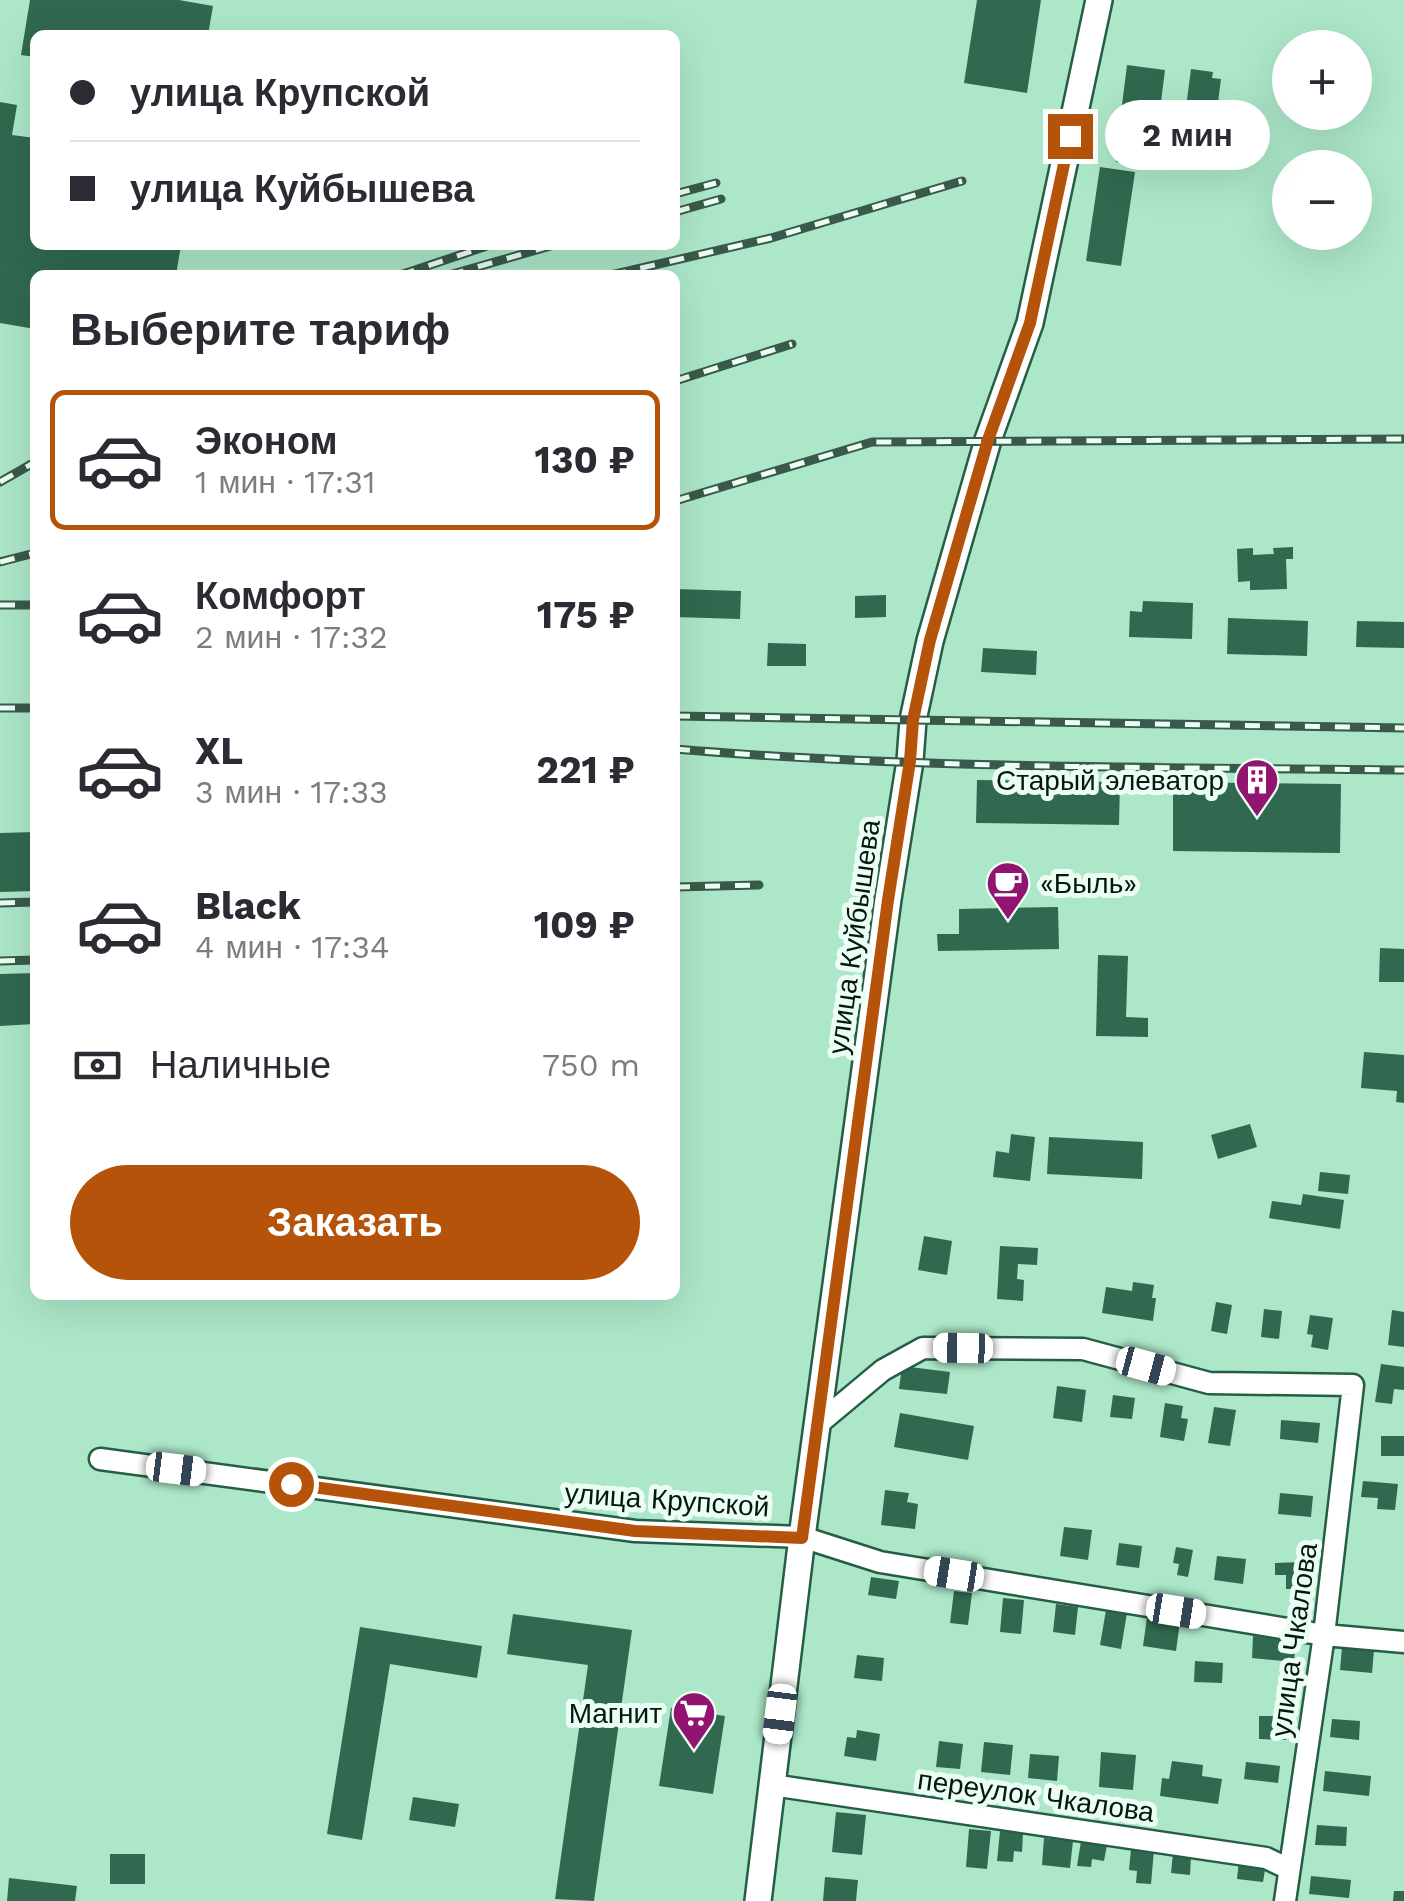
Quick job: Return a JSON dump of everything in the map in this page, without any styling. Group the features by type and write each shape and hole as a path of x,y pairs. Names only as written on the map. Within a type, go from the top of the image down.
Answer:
{"street":[{"name":"улица Куйбышева","path":"758,1901 802,1538 913,720 930,640 982,459 1030,323 1099,0"},
{"name":"улица Чкалова","path":"817,1425 883,1370 923,1348 1083,1349 1209,1382 1353,1385 1324,1635 1285,1901"},
{"name":"улица Крупской","path":"100,1459 635,1531 802,1538 880,1562 1324,1635 1404,1642"},
{"name":"переулок Чкалова","path":"772,1785 1266,1858 1289,1869"}],"building":[{"path":"30,0 179,0 213,6 209,30 30,30 30,56 21,55"},
{"path":"977,0 1041,0 1027,93 964,83"},
{"path":"1127,65 1165,70 1159,118 1121,113"},
{"path":"1191,69 1213,72 1212,78 1221,79 1216,118 1185,115"},
{"path":"0,102 17,105 12,135 30,137 30,250 180,250 177,270 30,270 30,328 0,323"},
{"path":"1120,124 1155,128 1152,149 1142,148 1140,165 1116,162"},
{"path":"1100,167 1135,172 1121,266 1086,261"},
{"path":"1293,547 1293,559 1286,559 1287,589 1250,590 1250,581 1238,582 1237,549 1253,548 1253,555 1274,554 1273,548"},
{"path":"680,589 741,591 740,619 680,617"},
{"path":"886,595 886,617 855,618 855,596"},
{"path":"1143,601 1193,603 1192,639 1129,637 1130,611 1142,612"},
{"path":"1228,618 1308,621 1307,656 1227,654"},
{"path":"1357,621 1404,622 1404,648 1356,647"},
{"path":"768,643 806,644 806,666 767,666"},
{"path":"983,648 1037,651 1036,675 981,672"},
{"path":"977,780 1120,782 1119,825 976,823"},
{"name":"Старый элеватор","path":"1173,782 1341,784 1340,853 1173,851"},
{"path":"30,832 30,891 0,892 0,833"},
{"name":"«Быль»","path":"1058,907 1059,949 938,951 937,934 959,934 959,909"},
{"path":"1380,948 1404,949 1404,982 1379,982"},
{"path":"1098,955 1128,956 1126,1017 1148,1018 1148,1037 1096,1036"},
{"path":"30,973 30,1024 0,1026 0,974"},
{"path":"1364,1052 1404,1055 1404,1103 1396,1102 1397,1091 1361,1088"},
{"path":"1250,1124 1257,1147 1218,1159 1211,1135"},
{"path":"1011,1134 1035,1137 1030,1181 993,1177 996,1151 1009,1153"},
{"path":"1049,1137 1143,1142 1142,1179 1047,1174"},
{"path":"1320,1172 1350,1175 1348,1194 1318,1191"},
{"path":"1303,1194 1344,1200 1340,1229 1269,1218 1272,1201 1301,1205"},
{"path":"924,1236 952,1241 947,1275 918,1270"},
{"path":"1000,1246 1038,1248 1037,1265 1018,1264 1017,1279 1024,1280 1023,1301 997,1299"},
{"path":"1133,1282 1154,1285 1153,1321 1102,1313 1106,1287 1132,1291"},
{"path":"1216,1302 1232,1305 1227,1334 1211,1331"},
{"path":"1264,1309 1282,1311 1279,1339 1261,1337"},
{"path":"1392,1310 1404,1312 1404,1347 1388,1345"},
{"path":"1310,1315 1333,1318 1328,1350 1311,1347 1313,1335 1307,1334"},
{"path":"1381,1364 1404,1367 1404,1390 1394,1389 1392,1404 1375,1402"},
{"path":"902,1366 950,1372 947,1394 899,1389"},
{"path":"1057,1386 1086,1390 1082,1422 1053,1418"},
{"path":"1113,1395 1135,1398 1132,1419 1110,1417"},
{"path":"1165,1403 1183,1406 1181,1418 1188,1419 1184,1441 1160,1437"},
{"path":"1214,1407 1236,1410 1230,1446 1208,1443"},
{"path":"900,1413 974,1426 968,1460 894,1447"},
{"path":"1281,1420 1320,1423 1318,1443 1280,1439"},
{"path":"1381,1436 1404,1436 1404,1456 1381,1456"},
{"path":"1363,1481 1398,1484 1395,1510 1377,1509 1378,1498 1361,1497"},
{"path":"885,1490 909,1493 907,1502 918,1504 915,1529 881,1525"},
{"path":"1280,1493 1313,1496 1311,1517 1278,1514"},
{"path":"1064,1527 1092,1530 1088,1560 1060,1556"},
{"path":"1119,1543 1142,1546 1139,1568 1116,1565"},
{"path":"1176,1547 1193,1550 1188,1577 1177,1575 1179,1564 1173,1563"},
{"path":"1217,1556 1246,1559 1243,1584 1214,1580"},
{"path":"1302,1562 1302,1589 1286,1589 1286,1575 1275,1575 1275,1563"},
{"path":"871,1577 899,1581 896,1599 868,1595"},
{"path":"954,1591 972,1593 968,1625 950,1623"},
{"path":"1003,1598 1024,1600 1021,1634 1000,1632"},
{"path":"1056,1604 1078,1607 1075,1635 1053,1632"},
{"path":"1106,1610 1127,1613 1121,1649 1100,1645"},
{"path":"513,1614 632,1630 594,1901 555,1899 588,1665 507,1654"},
{"path":"1147,1617 1180,1622 1176,1651 1143,1646"},
{"path":"360,1627 482,1646 477,1678 390,1664 362,1840 327,1834"},
{"path":"1253,1636 1296,1640 1294,1662 1252,1658"},
{"path":"1342,1647 1374,1650 1372,1673 1340,1670"},
{"path":"857,1655 884,1658 882,1681 854,1678"},
{"path":"1195,1661 1223,1663 1222,1683 1194,1682"},
{"path":"671,1708 725,1716 713,1794 659,1786"},
{"path":"1259,1716 1286,1716 1286,1740 1259,1739"},
{"path":"1332,1719 1360,1721 1359,1740 1330,1737"},
{"path":"857,1730 880,1734 876,1761 844,1756 847,1737 856,1738"},
{"path":"939,1741 963,1744 960,1769 936,1767"},
{"path":"984,1742 1013,1745 1010,1775 981,1772"},
{"path":"1101,1752 1136,1755 1133,1790 1099,1787"},
{"path":"1030,1754 1059,1756 1057,1781 1028,1778"},
{"path":"1172,1761 1203,1765 1202,1776 1222,1779 1218,1804 1160,1796 1162,1778 1169,1779"},
{"path":"1246,1762 1280,1766 1278,1783 1244,1779"},
{"path":"1325,1771 1371,1776 1369,1796 1323,1791"},
{"path":"413,1797 459,1804 455,1827 409,1820"},
{"path":"836,1812 866,1815 862,1855 832,1852"},
{"path":"1317,1825 1347,1827 1346,1846 1315,1845"},
{"path":"969,1829 991,1831 987,1869 966,1867"},
{"path":"1000,1831 1023,1833 1022,1852 1014,1851 1013,1862 997,1861"},
{"path":"1044,1838 1073,1841 1070,1868 1042,1865"},
{"path":"1081,1841 1107,1845 1104,1861 1092,1859 1091,1867 1077,1866"},
{"path":"1131,1849 1154,1850 1151,1884 1136,1883 1137,1871 1129,1870"},
{"path":"1173,1853 1191,1855 1190,1875 1171,1873"},
{"path":"110,1854 145,1854 145,1884 110,1884"},
{"path":"1239,1860 1266,1864 1263,1882 1237,1879"},
{"path":"1311,1876 1351,1880 1349,1898 1309,1894"},
{"path":"825,1877 858,1880 856,1901 823,1901"},
{"path":"9,1878 77,1886 75,1901 7,1901"},
{"path":"1394,1891 1404,1891 1404,1901 1393,1901"}],"railway":[{"path":"633,270 771,238 962,181"},
{"path":"680,193 716,183"},
{"path":"680,211 721,199"},
{"path":"415,270 475,250"},
{"path":"466,270 536,250"},
{"path":"680,379 792,344"},
{"path":"680,500 872,442 1404,439"},
{"path":"0,482 30,465"},
{"path":"0,562 30,554"},
{"path":"0,605 30,605"},
{"path":"0,708 30,708"},
{"path":"680,716 1404,728"},
{"path":"680,749 948,764 1404,770"},
{"path":"680,887 759,885"},
{"path":"0,903 30,902"},
{"path":"0,961 30,960"}],"place":[{"name":"Старый элеватор","path":"1257,818"},
{"name":"«Быль»","path":"1008,921"},
{"name":"Магнит","path":"694,1751"}],"route":[{"path":"291,1484 635,1531 802,1538 913,720 930,640 988,440 1030,323 1070,136"}]}
